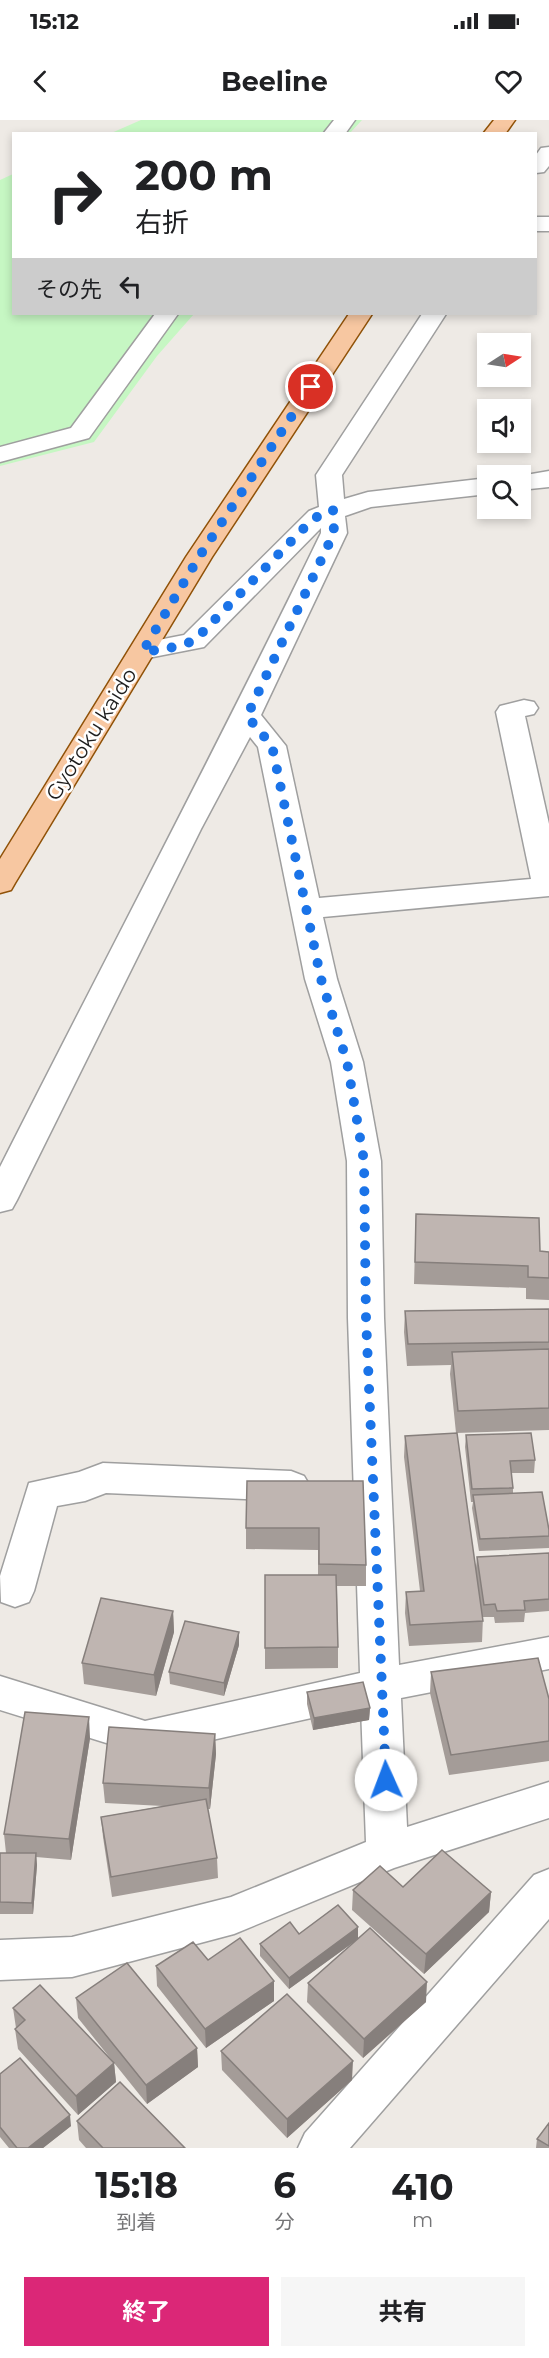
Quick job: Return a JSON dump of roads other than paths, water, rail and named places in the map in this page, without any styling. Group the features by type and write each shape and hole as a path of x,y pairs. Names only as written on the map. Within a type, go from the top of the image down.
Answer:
{"main road":[{"path":"496,132 505,120"},
{"name":"Gyotoku kaido","path":"0,883 272,443 359,315"}],"street":[{"path":"335,132 345,120"},
{"path":"537,166 549,153"},
{"path":"0,455 80,433 165,315"},
{"path":"0,1200 186,829 247,716 334,533 329,475 433,315"},
{"path":"531,481 549,479"},
{"path":"143,651 163,650 194,641 318,516 368,500 477,487"},
{"path":"307,909 548,887 510,712 524,708"},
{"path":"247,716 272,746 321,979 347,1062 364,1161 366,1318 347,1489 383,1685 387,1852"},
{"path":"15,1591 42,1494 85,1486 103,1478 347,1489"},
{"path":"0,1693 145,1738 383,1685 549,1653"},
{"path":"0,1960 72,1957 234,1915 387,1852 549,1800"},
{"path":"321,2148 549,1888"}]}
